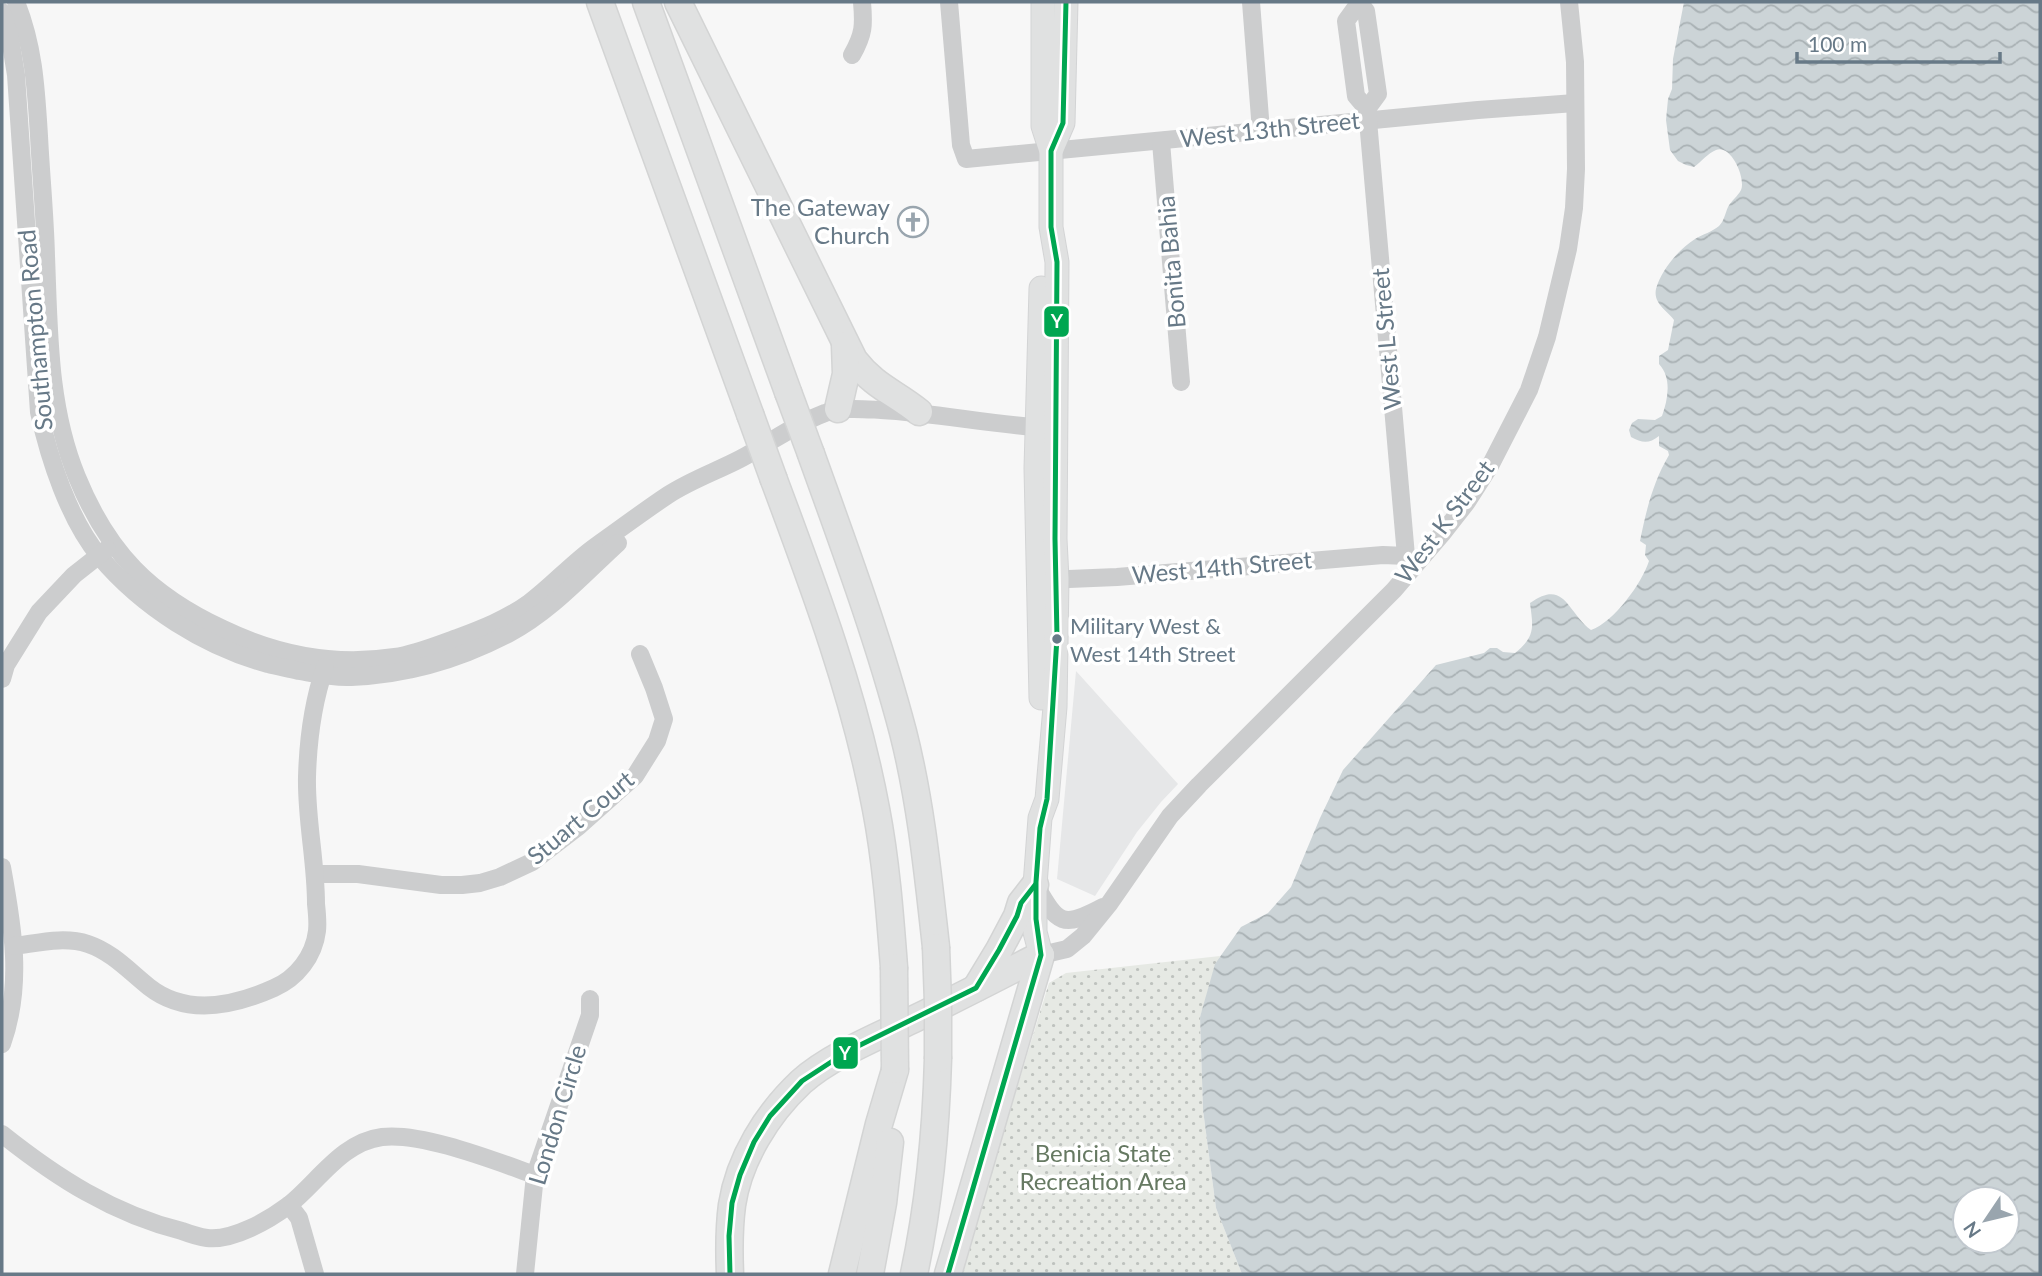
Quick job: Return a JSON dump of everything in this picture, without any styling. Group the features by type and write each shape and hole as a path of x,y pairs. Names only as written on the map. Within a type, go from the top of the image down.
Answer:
{"highway":[{"path":"600,2 817,597 844,680 876,809 887,883 894,967 895,1070 883,1203 870,1274"},
{"path":"646,2 881,651 904,734 924,835 936,947 936,1102 928,1186 914,1274"},
{"path":"678,2 845,343 866,375 919,412"},
{"path":"838,409 846,374 845,343"},
{"path":"976,988 1017,916 1021,903 1035,885"},
{"path":"730,1274 732,1203 740,1175 754,1142 770,1116 802,1081 848,1051 1041,955"},
{"path":"948,1274 1041,955"},
{"path":"842,1274 895,1070"}],"main road":[{"path":"1041,955 1035,932 1040,818 1032,795 1042,706 1048,580 1042,261 1051,227 1051,151 1043,126 1043,2"},
{"path":"1051,151 1063,123 1066,2"}],"street":[{"name":"Southampton Road","path":"16,2 28,33 36,89 49,335 56,410 64,442 97,519 105,550 120,579 156,609 221,647 267,664 324,668 350,678 401,673 442,662 507,635 537,618 671,493 743,457 783,432 838,409 919,412 1046,428"},
{"path":"852,55 862,36 862,2"},
{"name":"West 13th Street","path":"949,2 961,145 966,159 1261,131 1368,114 1575,103"},
{"path":"1251,2 1261,131"},
{"name":"West L Street","path":"1359,2 1346,21 1356,96 1368,114 1410,562"},
{"name":"West K Street","path":"1041,955 1062,951 1083,936 1177,809 1394,590 1410,562 1467,502 1490,467 1529,390 1547,337 1569,249 1576,169 1575,62 1569,2"},
{"name":"Southampton Road","path":"2,12 10,38 16,75 39,412 47,447 81,527 105,550"},
{"name":"Bonita Bahia","path":"1161,142 1181,382"},
{"path":"2,679 6,665 39,612 74,575 105,550"},
{"name":"West 14th Street","path":"1048,580 1117,577 1382,555 1410,562"},
{"name":"Stuart Court","path":"316,874 358,874 441,885 462,885 500,877 531,862 579,826 635,776 657,741 664,719 640,654"},
{"path":"14,946 56,941 86,944 110,955 160,995 176,1002 212,1006 258,995 294,976 312,950 317,931 316,874 307,778 316,692 324,668"},
{"path":"2,867 14,946 14,998 2,1044"},
{"name":"West K Street","path":"1035,885 1052,914 1059,918 1080,919 1109,904"},
{"name":"London Circle","path":"525,1274 535,1175 590,1015 590,999"},
{"path":"2,1134 89,1195 159,1226 209,1238 245,1232 289,1205 324,1170 354,1148 379,1138 402,1136 460,1150 535,1175"},
{"path":"289,1205 299,1218 315,1274"}],"shaded area":[{"path":"1076,671 1178,784 1137,832 1095,896 1057,879"}],"green space":[{"name":"Benicia State Recreation Area","path":"1220,956 1200,1017 1203,1110 1216,1208 1242,1274 960,1274 1049,983 1066,973"}],"water":[{"path":"1684,2 2040,2 2040,1274 1242,1274 1216,1208 1203,1110 1200,1017 1215,964 1241,927 1268,913 1291,887 1343,770 1436,665 1484,653 1490,648 1515,653 1527,641 1532,631 1530,603 1542,596 1551,594 1565,600 1591,630 1600,626 1626,601 1649,561 1645,555 1646,545 1640,541 1651,497 1669,455 1668,451 1659,446 1659,436 1642,441 1631,437 1629,430 1632,423 1638,419 1655,420 1662,416 1666,403 1667,382 1659,364 1659,356 1668,350 1674,320 1659,303 1656,289 1666,267 1677,254 1689,243 1721,224 1742,185 1736,163 1722,150 1707,155 1694,167 1678,161 1670,150 1666,120 1672,89 1673,59"}],"transit line":[{"name":"Y","path":"948,1274 1041,955 1036,919 1036,882 1040,828 1047,799 1057,637 1057,262 1051,227 1051,151 1063,123 1066,2"},
{"name":"Y","path":"730,1274 732,1203 754,1142 770,1116 802,1081 848,1051 976,988 999,950 1021,903 1035,885"}],"place":[{"name":"The Gateway Church","path":"913,222"},
{"name":"Military West & West 14th Street","path":"1057,639"}]}
